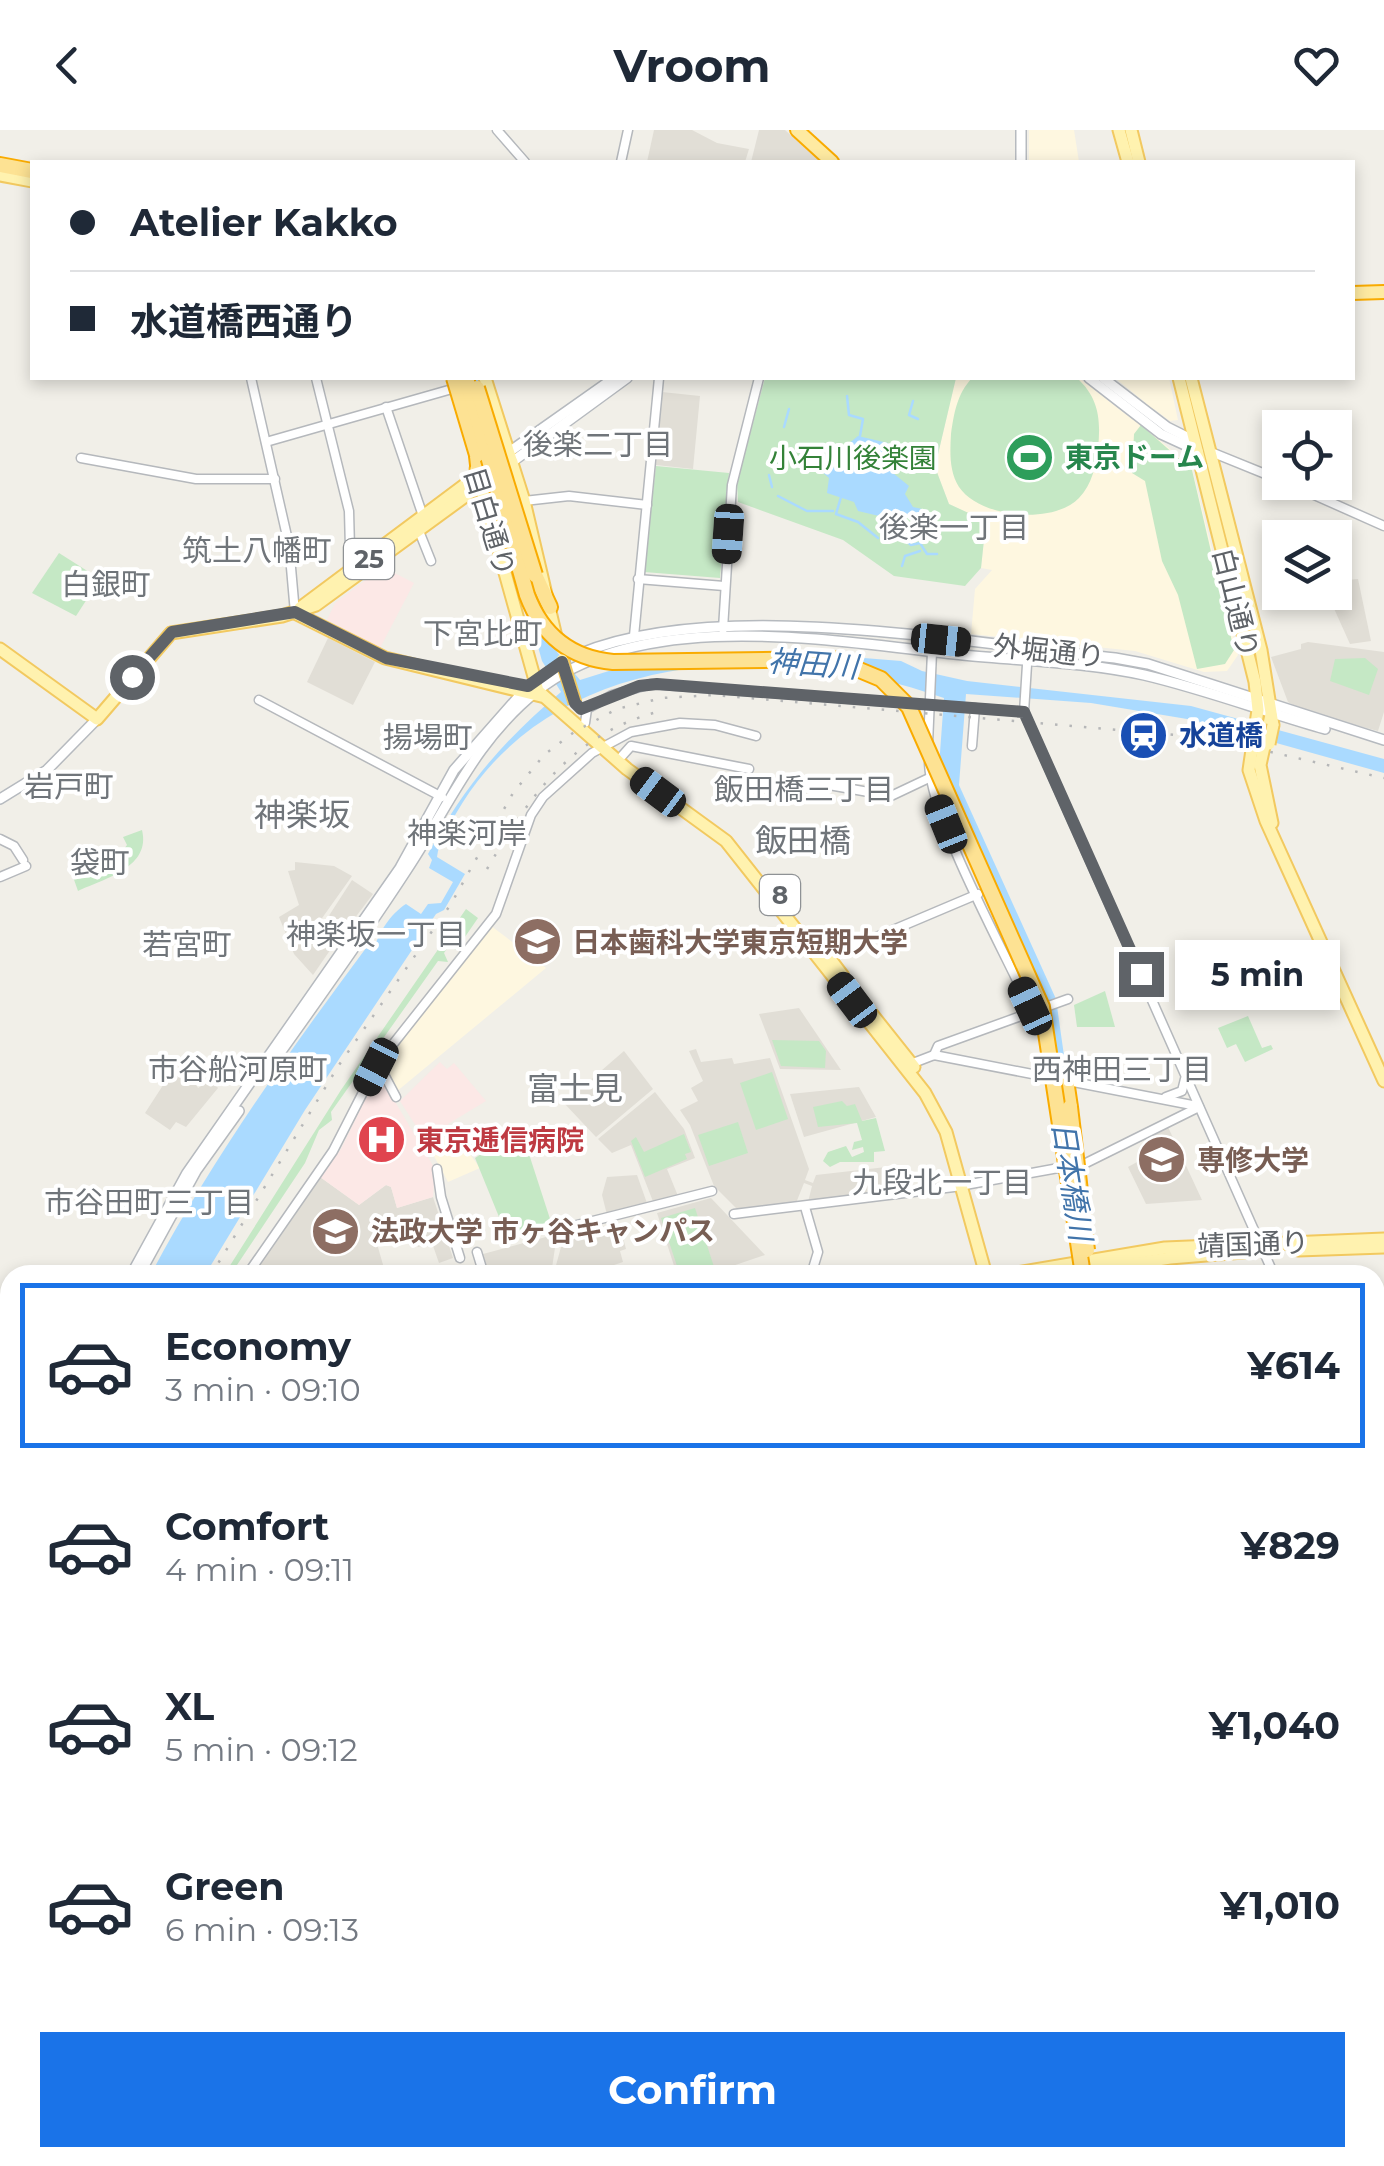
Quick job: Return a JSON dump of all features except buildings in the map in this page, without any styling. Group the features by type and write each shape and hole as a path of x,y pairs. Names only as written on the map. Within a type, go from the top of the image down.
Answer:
{"highway":[{"path":"797,130 830,160"},
{"path":"807,130 840,160"},
{"path":"0,164 30,170"},
{"path":"1355,297 1384,295"},
{"path":"460,380 484,473"},
{"path":"460,380 550,607"},
{"path":"460,380 533,593 545,615 564,636 588,649 621,655 847,655 880,668 911,697 1044,993 1082,1265"},
{"path":"1049,1078 1082,1265"},
{"path":"1069,1081 1083,1265"}],"main road":[{"path":"1020,130 1021,160"},
{"path":"1119,130 1127,160"},
{"path":"1131,130 1138,160"},
{"path":"0,175 30,181"},
{"name":"8","path":"486,380 524,501 572,707 604,744 726,841 908,1065"},
{"path":"508,458 611,380"},
{"path":"508,458 624,380"},
{"path":"1092,380 1161,434 1202,448"},
{"path":"1105,380 1167,428 1202,448"},
{"name":"白山通り","path":"1180,380 1202,448"},
{"name":"白山通り","path":"1191,380 1202,448 1265,714"},
{"name":"25","path":"402,540 452,496 508,458"},
{"name":"25","path":"96,718 170,633 295,612 339,591 402,540 466,497 484,473"},
{"name":"目白通り","path":"484,473 541,688"},
{"path":"452,496 466,497"},
{"path":"295,612 381,657 468,677 541,688"},
{"name":"外堀通り","path":"140,1265 187,1173 400,868 442,798 486,744 541,688 584,652 634,636 723,633 921,639 1139,662 1265,714"},
{"name":"外堀通り","path":"565,666 640,646 723,633"},
{"name":"外堀通り","path":"820,635 932,652 1143,675 1265,714 1362,740 1384,740"},
{"path":"557,638 584,652"},
{"path":"0,649 96,718 47,770 0,799"},
{"name":"8","path":"541,688 572,707 604,744 731,836 829,957 908,1065 941,1120 986,1265"},
{"path":"1265,714 1249,770 1384,1081"},
{"path":"1260,742 1271,827"},
{"name":"靖国通り","path":"1119,1265 1262,1247 1384,1239"},
{"name":"靖国通り","path":"1262,1247 1384,1247"}],"street":[{"path":"498,130 523,160"},
{"path":"621,160 628,130"},
{"path":"251,380 288,546 295,612"},
{"path":"317,380 349,511 350,549"},
{"path":"266,442 386,407 460,380"},
{"path":"634,636 659,380"},
{"path":"723,633 732,485 758,380"},
{"path":"386,407 416,508 424,518"},
{"path":"1202,448 1262,472"},
{"path":"80,458 196,479 275,479"},
{"path":"524,501 570,496 647,505"},
{"path":"1326,500 1384,526"},
{"path":"402,540 431,561"},
{"path":"638,579 724,586"},
{"path":"921,639 932,652 930,778 978,894 1035,1011"},
{"path":"1028,649 1024,712 1270,1265"},
{"path":"572,707 651,684 1024,712"},
{"path":"260,700 442,798"},
{"path":"970,708 972,746"},
{"path":"254,1265 334,1151 378,1063 496,914 536,805 604,744 666,724 715,725 756,736"},
{"path":"622,756 631,746 749,769"},
{"path":"828,785 891,796 930,778"},
{"path":"0,839 14,846 24,863 0,876"},
{"path":"829,957 978,894"},
{"path":"934,1056 938,1046 1068,998"},
{"path":"908,1065 934,1056 1199,1106"},
{"path":"378,1063 396,1097"},
{"path":"1161,1098 1182,1091 1184,1071"},
{"path":"1174,1101 1180,1108 1178,1117"},
{"path":"734,1214 964,1184 1092,1161 1199,1106"},
{"path":"438,1169 441,1196 460,1258"},
{"path":"556,1230 712,1192"},
{"path":"804,1206 818,1252 814,1265"},
{"path":"477,1252 481,1265"}],"shaded area":[{"path":"654,130 692,130 717,143 749,149 746,160 647,160"},
{"path":"759,130 785,130 818,160 752,160"},
{"path":"1029,130 1074,130 1079,160 1029,160"},
{"path":"956,380 1082,380 1133,420 1146,403 1117,380 1169,380 1178,420 1170,421 1154,409 1142,425 1192,468 1238,655 1227,671 1204,672 1135,651 971,634 975,589 992,570 981,568 986,522 949,504 935,467"},
{"path":"662,392 700,396 693,469 656,465"},
{"path":"383,567 414,583 380,648 327,620 335,603"},
{"path":"1358,579 1371,641 1350,644 1335,610 1352,610 1352,580"},
{"path":"328,638 375,662 353,705 307,682"},
{"path":"1301,644 1384,652 1384,712 1378,731 1306,712 1288,702 1271,657 1301,649"},
{"path":"295,862 334,866 352,876 315,928 335,943 313,975 294,954 279,917 299,905 288,871 295,870"},
{"path":"352,880 373,894 339,939 321,928"},
{"path":"490,925 546,968 396,1092 382,1063"},
{"path":"799,1008 841,1070 780,1069 759,1014"},
{"path":"696,1049 701,1062 732,1058 734,1064 770,1058 809,1169 805,1180 813,1183 816,1175 895,1166 898,1190 808,1202 812,1186 804,1183 796,1203 737,1209 714,1186 690,1125 680,1110 698,1101 691,1088 703,1081 689,1051"},
{"path":"624,1051 653,1089 596,1137 564,1103"},
{"name":"東京逓信病院","path":"440,1062 447,1069 454,1063 486,1101 448,1124 454,1132 428,1145 400,1101"},
{"name":"東京逓信病院","path":"378,1073 435,1169 433,1197 397,1208 391,1187 386,1185 359,1205 320,1177 341,1149"},
{"path":"191,1074 198,1088 211,1080 218,1088 186,1127 176,1122 170,1130 145,1113 169,1076"},
{"path":"859,1087 876,1117 804,1137 790,1094"},
{"path":"655,1092 684,1129 695,1158 667,1169 678,1196 654,1204 631,1145 612,1153 598,1139"},
{"name":"専修大学","path":"1168,1127 1202,1200 1146,1204 1128,1167 1155,1152 1148,1138"},
{"path":"454,1132 480,1168 448,1182 428,1145"},
{"path":"637,1175 648,1206 607,1215 602,1195 607,1177"},
{"name":"法政大学 市ヶ谷キャンパス","path":"320,1177 359,1205 386,1185 391,1187 397,1208 433,1197 453,1258 439,1263 432,1243 418,1247 409,1226 375,1237 383,1265 259,1265"},
{"path":"711,1198 765,1255 736,1265 674,1265 657,1213"},
{"path":"619,1223 626,1249 620,1251 623,1262 556,1265 564,1236"},
{"path":"557,1234 552,1265 486,1265 483,1254"}],"green space":[{"name":"小石川後楽園","path":"764,380 956,380 935,467 949,504 986,521 981,568 965,586 894,576 843,540 738,502 737,483"},
{"name":"東京ドーム","path":"970,380 1079,380 1097,410 1099,438 1093,474 1079,498 1052,512 1017,514 983,506 959,487 952,468 951,434 955,411"},
{"path":"1141,425 1192,470 1234,650 1225,664 1197,669 1178,595 1162,561 1145,481 1132,473 1134,434"},
{"path":"656,466 729,473 720,578 644,572"},
{"path":"59,553 100,579 76,616 32,593"},
{"path":"1365,658 1378,669 1369,695 1330,681 1335,659"},
{"path":"142,830 143,843 133,862 113,876 78,891 72,874 122,861 120,854 127,845 123,837"},
{"path":"466,909 478,918 456,950 449,946 444,953 448,962 438,961 331,1112 332,1120 319,1130 305,1163 237,1265 230,1265 341,1090"},
{"path":"1105,991 1115,1027 1077,1027 1074,1005"},
{"path":"1248,1016 1262,1048 1271,1045 1273,1049 1245,1062 1236,1044 1227,1048 1218,1028"},
{"path":"772,1040 819,1041 826,1051 825,1068 781,1066"},
{"path":"772,1072 788,1119 756,1130 740,1083"},
{"path":"842,1101 847,1106 855,1104 862,1121 876,1118 885,1151 874,1152 874,1162 840,1162 830,1167 823,1161 828,1152 846,1146 852,1157 864,1152 863,1147 852,1150 854,1142 862,1140 857,1123 818,1127 813,1107"},
{"path":"738,1122 748,1153 709,1166 698,1135"},
{"path":"513,1133 528,1151 552,1225 508,1239 475,1158"},
{"path":"684,1134 691,1152 685,1154 687,1159 645,1177 631,1141 636,1137 644,1152"},
{"path":"695,1208 713,1265 677,1265 661,1218"}],"water":[{"name":"神田川","path":"464,380 481,380 557,652 580,680 660,655 814,654 901,661 922,671 967,681 1191,706 1384,759 1384,773 1193,720 1091,703 966,694 959,785 1056,999 1093,1265 1040,1018 938,780 944,698 874,678 800,666 726,665 654,675 586,697 526,733 476,784 437,857 465,874 305,1110 211,1265 156,1265 252,1107 366,948 374,951 385,925 406,904 421,914 428,904 441,903 453,882 429,868 432,860 428,854 486,766 561,692 542,661"},
{"path":"858,436 888,443 890,458 904,456 894,462 893,473 909,486 905,494 913,507 927,510 926,523 924,514 879,516 858,511 854,502 827,493 829,478 805,457 819,444 819,462 836,468 836,454"}],"waterway":[{"path":"847,396 849,415 863,419 860,436"},
{"path":"913,401 909,415 918,419"},
{"path":"784,427 789,409"},
{"path":"769,475 772,487"},
{"path":"778,496 807,511 833,511"},
{"path":"841,497 836,514 858,522 878,538"},
{"path":"887,536 896,533 911,545 920,543 927,554 937,554"},
{"path":"902,566 905,556 920,551"}],"railway":[{"path":"217,1265 339,1065 451,904 513,793 544,755 574,732 617,709 662,698 714,695 1210,738 1384,778"},
{"path":"487,869 519,817 576,753 627,722 657,712"}],"place":[{"name":"東京ドーム","path":"1030,457"},
{"name":"水道橋","path":"1144,735"},
{"name":"日本歯科大学東京短期大学","path":"537,942"},
{"name":"東京逓信病院","path":"381,1140"},
{"name":"専修大学","path":"1162,1160"},
{"name":"法政大学 市ヶ谷キャンパス","path":"336,1231"}],"district":[{"name":"後楽二丁目","path":"598,444"},
{"name":"後楽一丁目","path":"954,527"},
{"name":"筑土八幡町","path":"257,550"},
{"name":"白銀町","path":"106,584"},
{"name":"下宮比町","path":"483,633"},
{"name":"揚場町","path":"428,737"},
{"name":"岩戸町","path":"69,786"},
{"name":"飯田橋三丁目","path":"804,789"},
{"name":"神楽坂","path":"302,814"},
{"name":"神楽河岸","path":"467,833"},
{"name":"飯田橋","path":"803,840"},
{"name":"袋町","path":"100,862"},
{"name":"神楽坂一丁目","path":"376,934"},
{"name":"若宮町","path":"187,944"},
{"name":"市谷船河原町","path":"238,1069"},
{"name":"西神田三丁目","path":"1122,1069"},
{"name":"富士見","path":"575,1088"},
{"name":"九段北一丁目","path":"942,1182"},
{"name":"市谷田町三丁目","path":"149,1202"}],"route":[{"path":"132,677 172,632 295,612 381,657 468,677 528,686 562,662 575,703 581,709 639,686 657,684 1024,712 1141,974"}],"water label":[{"name":"日本橋川","path":"1072,1181"}]}
